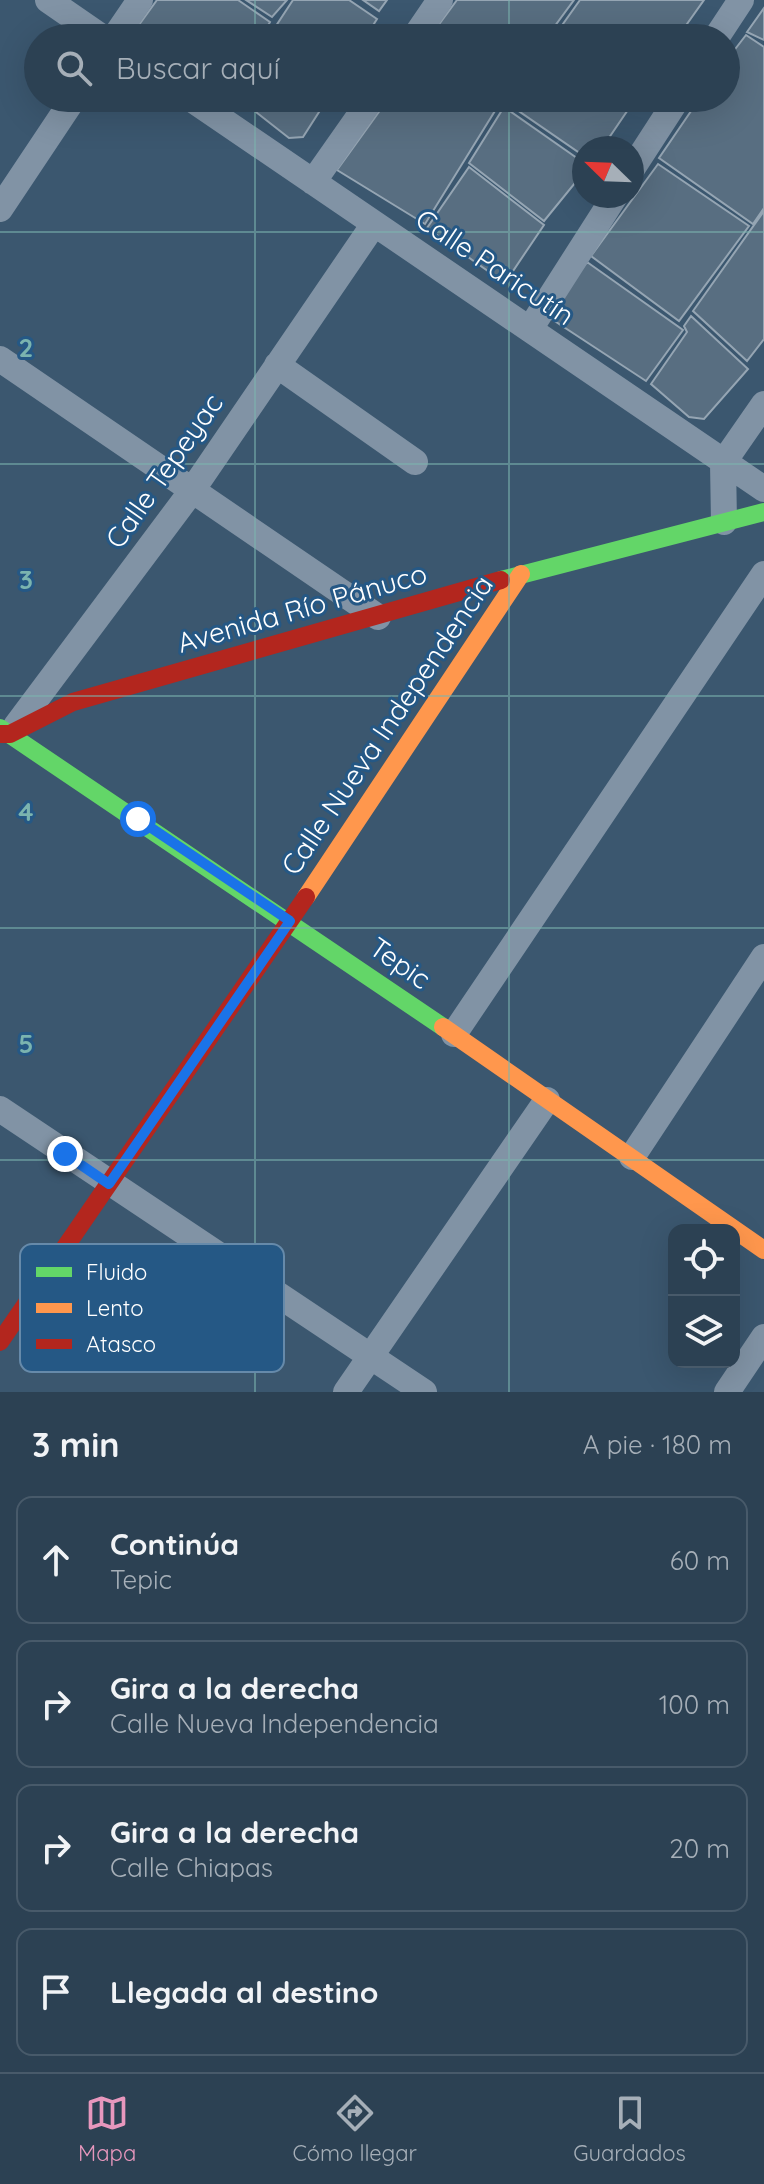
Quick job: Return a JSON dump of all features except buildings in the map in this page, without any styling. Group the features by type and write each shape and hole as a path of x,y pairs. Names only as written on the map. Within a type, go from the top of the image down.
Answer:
{"street":[{"path":"48,0 83,24"},
{"path":"124,24 140,0"},
{"path":"424,24 440,0"},
{"path":"725,24 741,0"},
{"path":"0,209 65,112"},
{"name":"Calle Paricutín","path":"210,112 764,489"},
{"path":"313,182 362,112"},
{"path":"644,150 669,112"},
{"path":"530,329 607,208"},
{"name":"Calle Tepeyac","path":"3,736 191,492 374,224"},
{"path":"0,359 378,617"},
{"path":"277,365 415,462"},
{"path":"724,522 723,463 764,404"},
{"name":"Avenida Río Pánuco","path":"3,736 73,702 521,574 764,512"},
{"name":"Calle Nueva Independencia","path":"68,1244 290,921 521,574"},
{"path":"454,1034 764,574"},
{"name":"Tepic","path":"3,736 290,921 764,1250"},
{"path":"632,1157 764,957"},
{"path":"346,1392 547,1100"},
{"path":"0,1109 200,1244"},
{"path":"284,1299 424,1392"},
{"name":"Calle Nueva Independencia","path":"0,1342 20,1313"},
{"path":"727,1392 764,1337"}],"traffic: fast":[{"path":"501,580 764,512"},
{"path":"0,728 443,1027"}],"traffic: slow":[{"path":"306,897 521,574"},
{"path":"443,1027 764,1250"}],"traffic: jam":[{"path":"0,734 10,734 73,702 501,580"},
{"path":"67,1244 306,897"},
{"path":"0,1342 20,1313"}],"route":[{"path":"65,1154 109,1184 290,921 138,819"}]}
